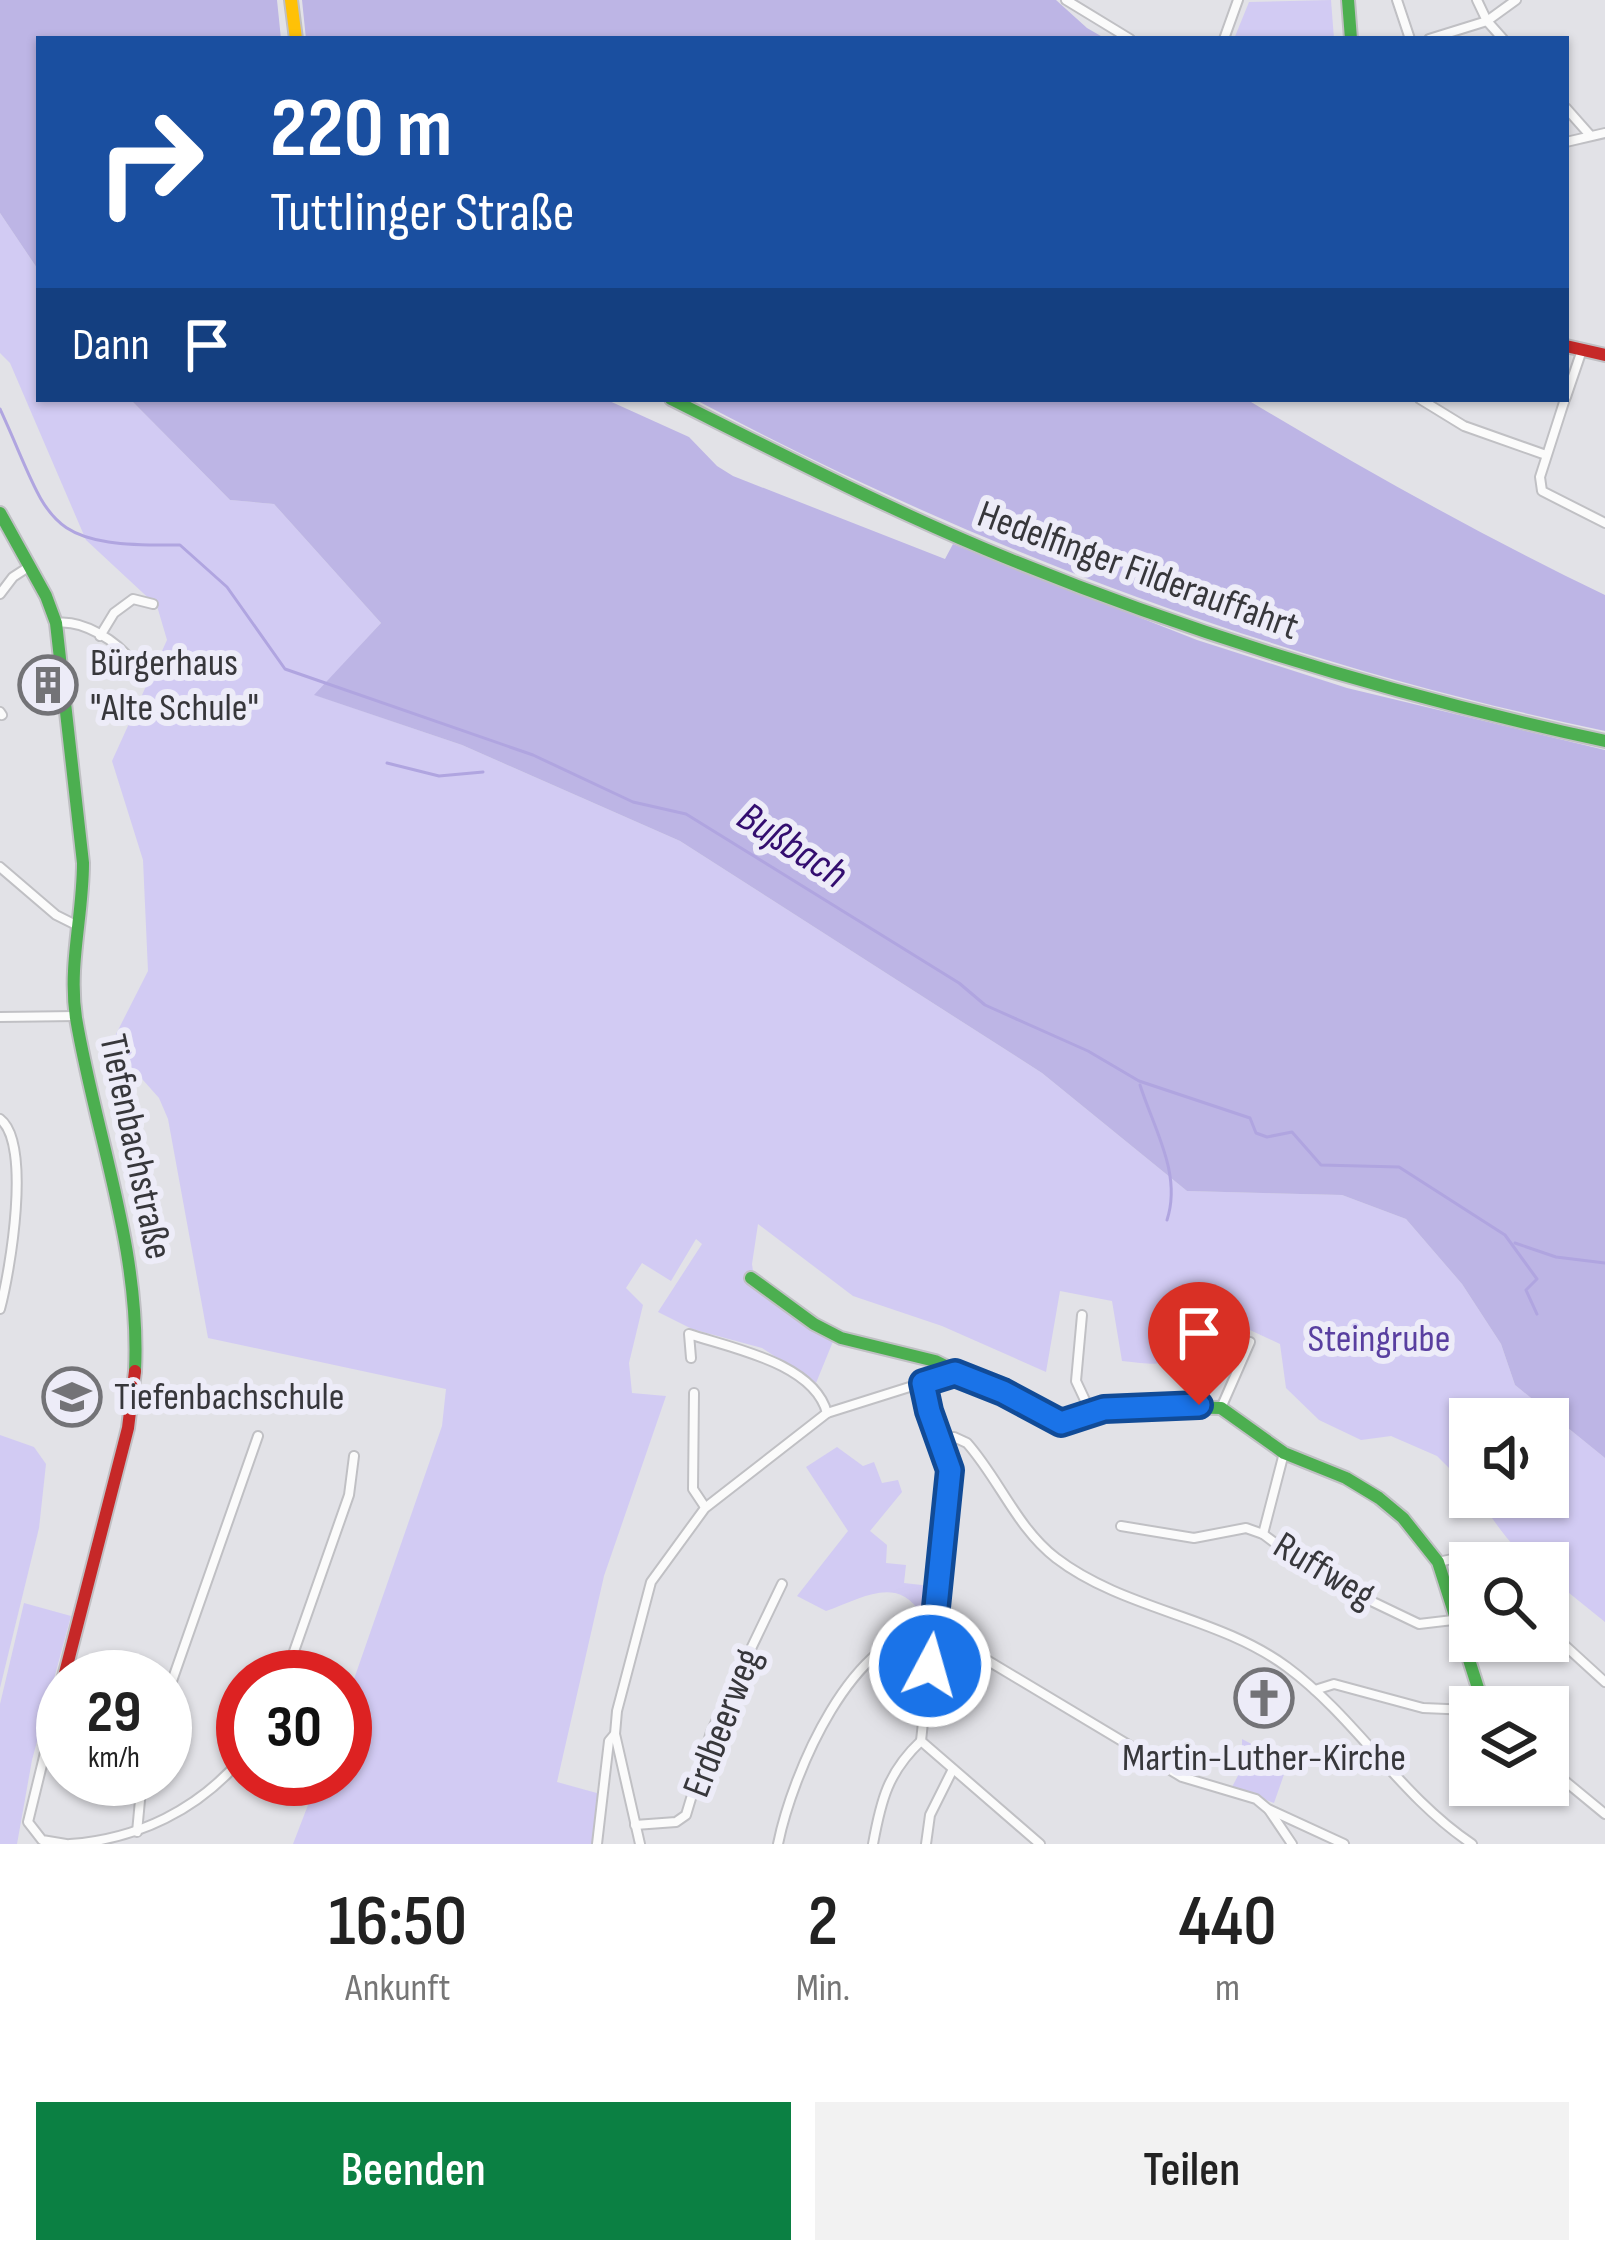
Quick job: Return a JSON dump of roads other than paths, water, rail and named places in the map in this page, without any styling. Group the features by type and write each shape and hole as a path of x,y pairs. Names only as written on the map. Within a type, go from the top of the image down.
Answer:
{"street":[{"path":"291,0 296,36"},
{"path":"1066,0 1125,36"},
{"path":"1225,36 1238,0"},
{"path":"1348,0 1351,36"},
{"path":"1397,0 1409,36"},
{"path":"1477,0 1501,36"},
{"path":"1439,36 1487,21 1516,0"},
{"path":"1569,111 1590,135"},
{"path":"1569,141 1605,133"},
{"path":"1569,347 1605,356"},
{"path":"1569,389 1582,350"},
{"name":"Hedelfinger Filderauffahrt","path":"677,402 913,518 1142,610 1389,689 1605,741"},
{"path":"1425,402 1464,426 1546,455"},
{"path":"1565,402 1546,455 1542,491 1605,523"},
{"name":"Tiefenbachstraße","path":"0,514 56,623 83,863 72,962 76,1016 134,1280 135,1390 121,1462 71,1650"},
{"path":"0,594 30,566"},
{"path":"100,636 114,613 133,599 153,604"},
{"path":"56,623 77,622 123,651 133,663"},
{"path":"0,867 56,915 78,926"},
{"path":"0,1017 76,1016"},
{"path":"0,1119 13,1140 16,1199 0,1310"},
{"path":"752,1278 814,1324 842,1338 935,1360 1061,1423 1131,1406 1221,1408 1284,1453 1346,1478 1379,1498 1438,1562 1449,1605"},
{"path":"1082,1315 1076,1381 1091,1413"},
{"path":"691,1358 689,1334 759,1354 819,1393 827,1413"},
{"path":"1221,1408 1250,1342"},
{"path":"640,1844 615,1734 651,1582 705,1508 827,1413 850,1402 955,1373"},
{"path":"873,1844 887,1786 899,1762 921,1741 934,1629 950,1470 923,1383"},
{"path":"694,1393 693,1490 705,1508"},
{"path":"183,1650 258,1436"},
{"path":"940,1439 955,1437 967,1443 1033,1538 1055,1558 1096,1582 1256,1648 1315,1690 1424,1809 1472,1844"},
{"path":"1263,1534 1284,1453"},
{"path":"294,1650 349,1495 354,1456"},
{"path":"352,1474 364,1475"},
{"name":"Ruffweg","path":"1121,1526 1194,1538 1246,1528 1263,1534 1321,1577 1419,1624 1449,1620"},
{"path":"1438,1562 1449,1560"},
{"name":"Erdbeerweg","path":"635,1826 676,1822 686,1815 711,1732 782,1583"},
{"path":"778,1844 800,1767 850,1686 885,1646 918,1629 934,1629 1182,1777 1256,1799 1344,1844"},
{"path":"1569,1649 1605,1682"},
{"path":"1315,1690 1334,1684 1423,1708 1449,1709"},
{"path":"597,1844 609,1741 615,1734"},
{"path":"921,1741 1040,1844"},
{"path":"926,1844 930,1816 953,1769"},
{"path":"68,1844 136,1832 172,1816 216,1782"},
{"name":"Tiefenbachstraße","path":"36,1783 29,1810 34,1834 47,1842 68,1844"},
{"path":"1569,1784 1605,1814"},
{"path":"136,1832 139,1806"},
{"path":"1268,1809 1292,1844"}],"waterway":[{"name":"Bußbach","path":"0,409 30,478 57,520 75,533 100,540 180,545 227,587 285,669 533,755 633,802 686,814 959,983 985,1005 1088,1051 1139,1081 1250,1118 1256,1133 1267,1137 1292,1132 1321,1165 1399,1167 1505,1235 1537,1279 1526,1290 1537,1314"},
{"path":"387,763 439,776 483,772"},
{"path":"1140,1085 1169,1169 1167,1220"},
{"name":"Bußbach","path":"1515,1243 1556,1257 1605,1263"}],"place":[{"name":"Bürgerhaus \"Alte Schule\"","path":"48,685"},
{"name":"Tiefenbachschule","path":"72,1397"},
{"name":"Martin-Luther-Kirche","path":"1264,1698"}],"park label":[{"name":"Steingrube","path":"1379,1339"}]}
